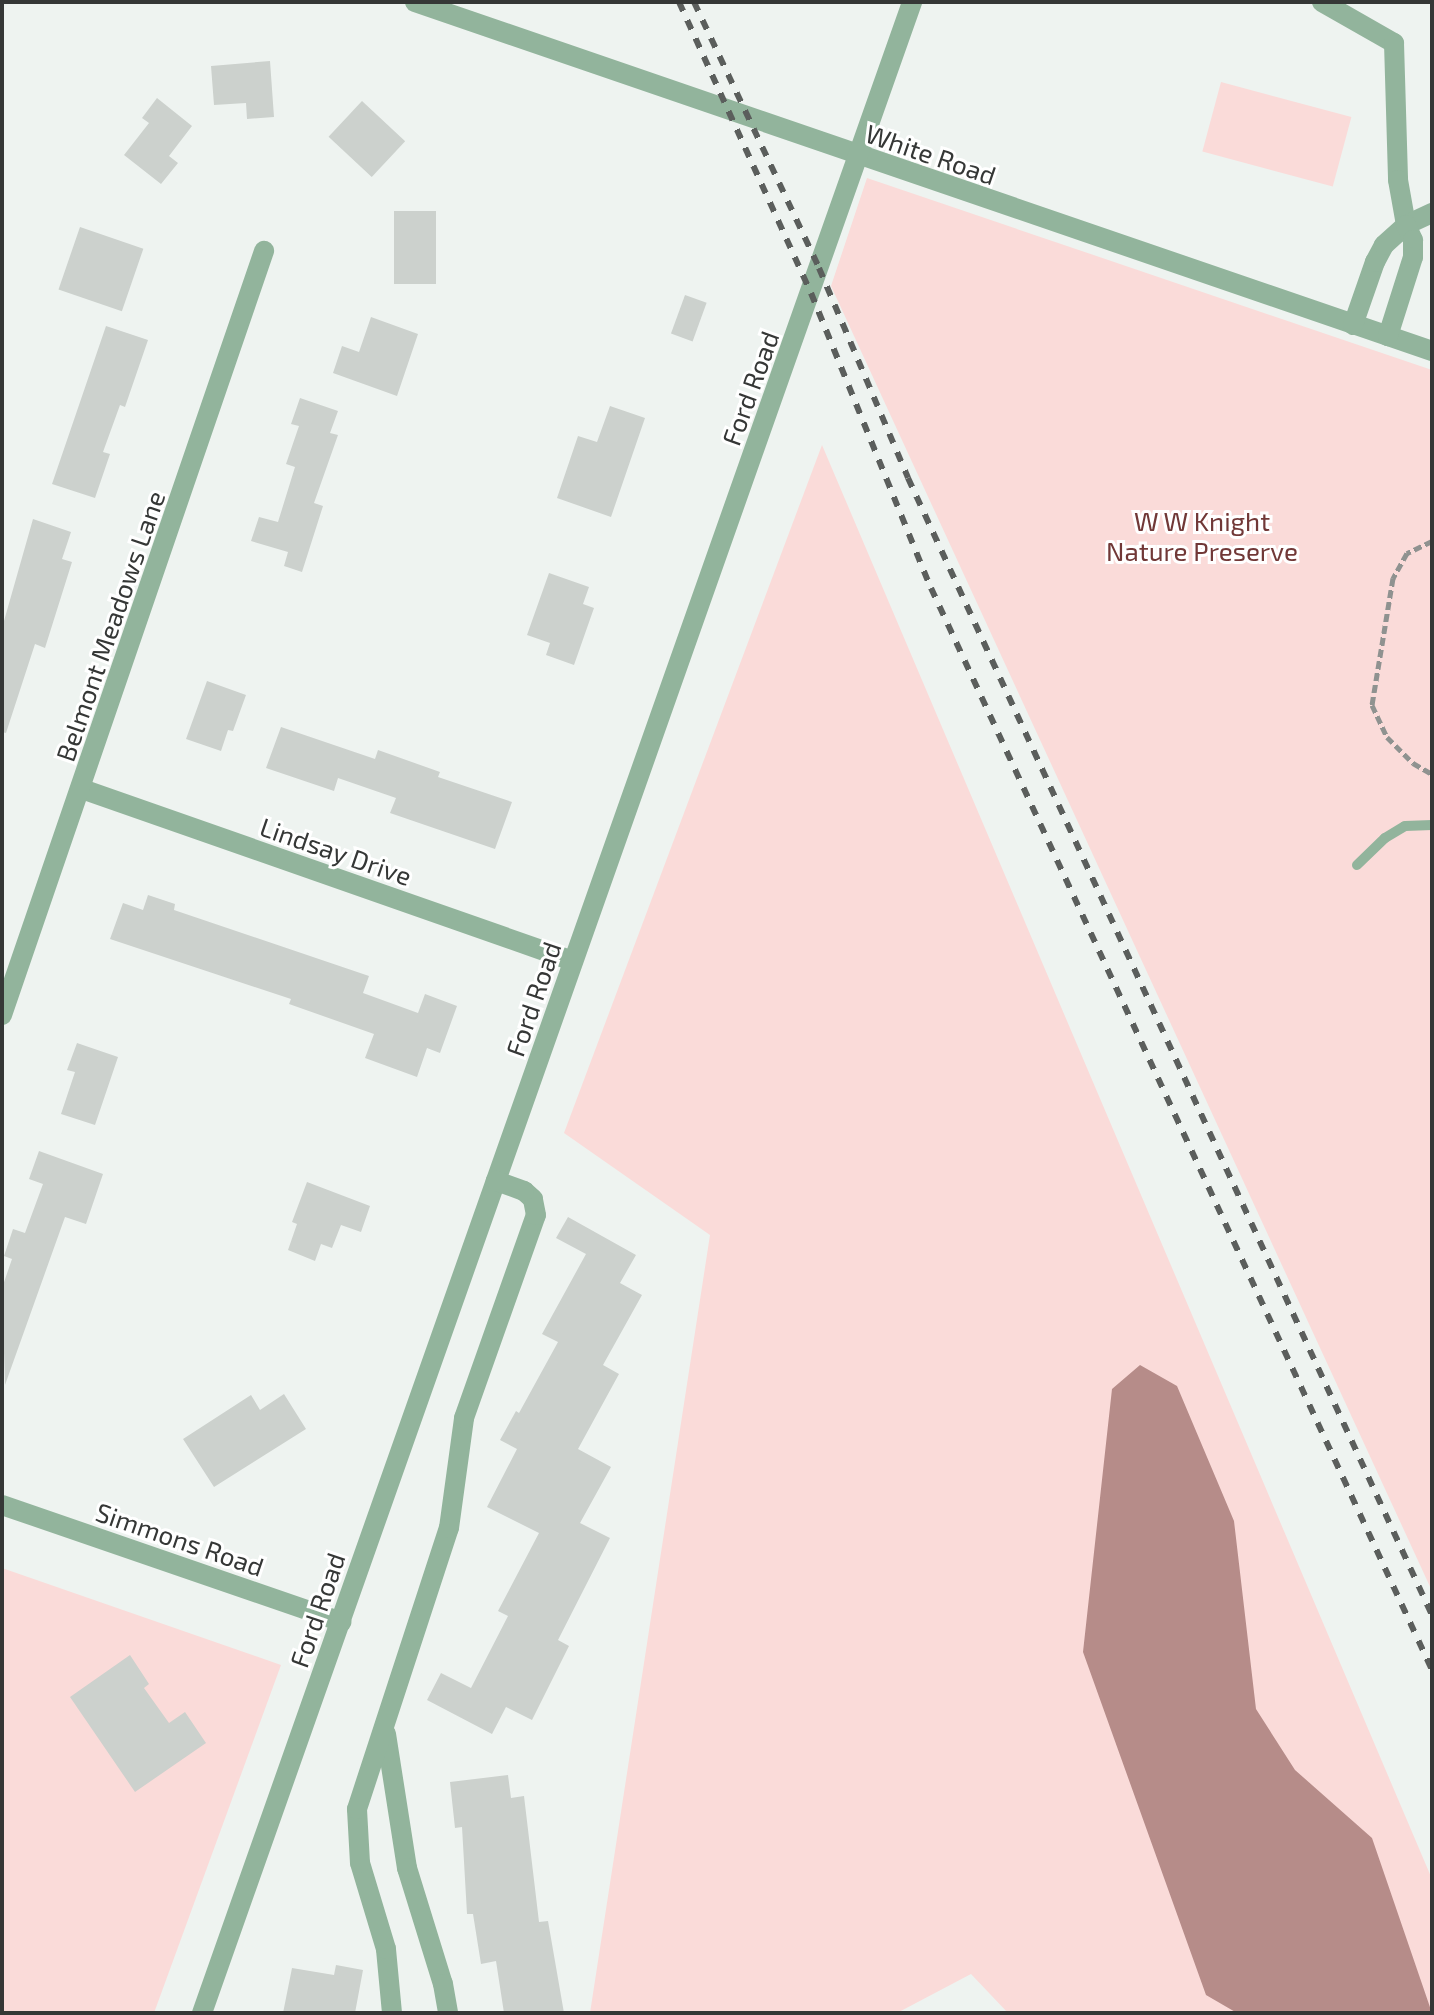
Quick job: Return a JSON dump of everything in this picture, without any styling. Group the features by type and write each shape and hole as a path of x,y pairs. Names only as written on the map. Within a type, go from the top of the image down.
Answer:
{"street":[{"name":"White Road","path":"415,2 1432,351"},
{"name":"Ford Road","path":"202,2013 912,2"},
{"path":"1322,2 1394,43 1398,180 1406,225 1413,240 1413,257 1388,336"},
{"path":"1353,325 1384,245 1406,225 1432,213"},
{"name":"Belmont Meadows Lane","path":"2,1015 264,251"},
{"name":"Lindsay Drive","path":"82,789 573,961"},
{"path":"392,2013 386,1949 360,1863 357,1809 449,1528 464,1418 536,1215 533,1199 524,1191 496,1181"},
{"name":"Simmons Road","path":"2,1505 341,1622"},
{"path":"385,1726 407,1868 443,1984 448,2013"}],"lane":[{"path":"1357,865 1385,838 1405,826 1432,825"}],"path":[{"path":"1432,541 1407,553 1393,578 1372,705 1387,737 1413,763 1432,774"}],"green space":[{"path":"1221,82 1351,117 1333,186 1202,152"},
{"name":"W W Knight Nature Preserve","path":"867,178 1432,370 1432,1591 831,286"},
{"path":"822,445 1432,1879 1432,2013 1008,2013 971,1974 897,2013 590,2013 710,1235 564,1133"},
{"path":"2,1568 281,1665 154,2013 2,2013"}],"shaded area":[{"path":"1140,1365 1177,1386 1234,1521 1256,1709 1295,1770 1372,1838 1432,2013 1237,2013 1206,1995 1083,1652 1112,1389"}],"building":[{"path":"270,61 274,117 247,119 246,103 214,105 211,66"},
{"path":"157,98 192,126 169,156 178,163 161,184 124,155 149,123 142,118"},
{"path":"362,101 405,141 372,177 329,137"},
{"path":"394,211 436,211 436,284 394,284"},
{"path":"80,227 143,249 122,311 59,289"},
{"path":"685,295 707,303 693,341 671,334"},
{"path":"371,317 418,334 397,396 333,373 342,346 359,352"},
{"path":"106,326 148,340 125,407 120,405 103,452 110,454 95,498 52,484"},
{"path":"300,398 338,411 330,433 338,435 314,503 323,506 302,572 284,566 288,552 251,541 259,517 278,522 295,467 286,464 299,426 291,424"},
{"path":"610,406 645,418 611,517 557,498 578,436 597,442"},
{"path":"33,519 71,532 62,559 72,562 45,648 35,644 6,733 2,732 2,628"},
{"path":"549,573 589,587 583,604 594,608 574,665 546,655 550,643 527,635"},
{"path":"207,681 246,695 233,731 228,730 221,751 186,739"},
{"path":"281,727 375,759 378,750 440,772 438,777 512,802 495,849 390,813 396,798 338,778 334,791 266,768"},
{"path":"148,895 175,904 174,910 369,976 363,993 418,1013 425,994 457,1006 440,1053 427,1048 417,1077 365,1058 374,1034 289,1004 291,999 110,939 123,903 143,910"},
{"path":"77,1043 118,1057 95,1125 61,1114 75,1072 67,1070"},
{"path":"39,1151 103,1174 86,1224 65,1217 5,1385 2,1288 12,1259 4,1256 13,1229 25,1233 43,1184 29,1179"},
{"path":"307,1182 370,1206 361,1232 341,1225 332,1248 321,1244 315,1261 288,1250 297,1224 292,1222"},
{"path":"568,1217 636,1255 620,1283 642,1295 603,1365 619,1374 578,1449 611,1467 580,1523 610,1538 558,1640 569,1646 532,1720 506,1707 492,1734 427,1700 441,1673 471,1688 508,1616 498,1611 539,1533 487,1507 517,1449 500,1440 516,1411 519,1413 558,1342 542,1334 586,1254 556,1238"},
{"path":"284,1394 306,1429 214,1487 183,1439 251,1395 260,1410"},
{"path":"130,1655 149,1684 144,1688 169,1723 185,1712 206,1743 135,1792 70,1697"},
{"path":"508,1775 511,1798 524,1796 539,1922 548,1921 564,2013 504,2013 496,1961 481,1964 473,1914 467,1914 462,1827 455,1828 450,1782"},
{"path":"336,1965 363,1970 355,2013 283,2013 292,1968 334,1975"}],"railway":[{"path":"679,2 811,293 931,588 1432,1670"},
{"path":"694,2 819,268 908,478 1432,1615"}]}
